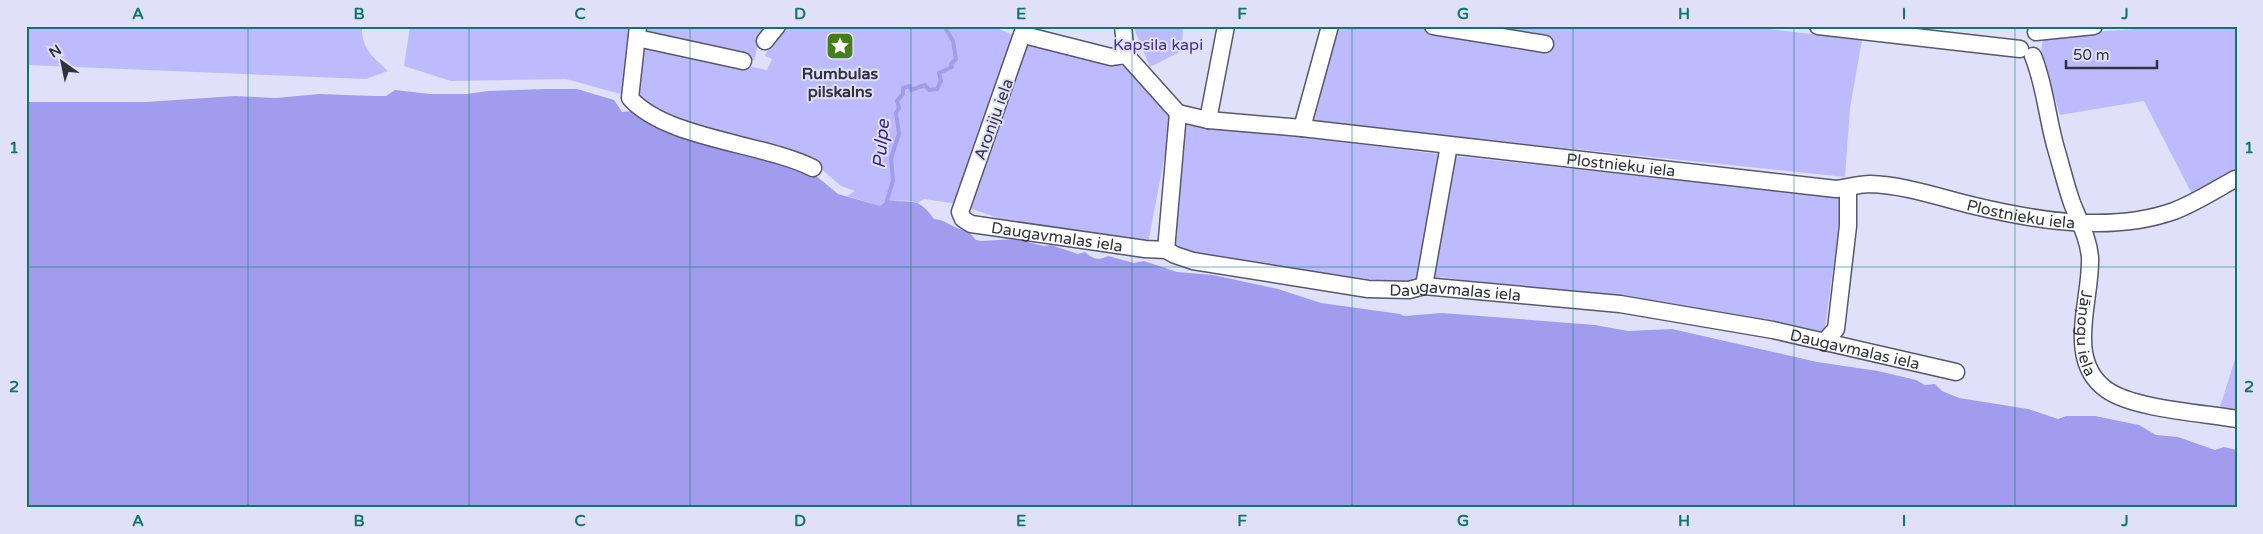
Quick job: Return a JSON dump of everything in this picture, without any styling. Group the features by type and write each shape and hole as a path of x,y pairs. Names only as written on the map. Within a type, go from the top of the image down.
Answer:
{"street":[{"path":"765,41 777,26"},
{"path":"1123,26 1126,55 1178,112 1166,250"},
{"path":"1208,120 1226,26"},
{"path":"1302,128 1330,26"},
{"path":"1432,26 1493,31 1545,44"},
{"path":"1818,26 2032,41 2094,26"},
{"path":"1024,31 1111,57 1126,55"},
{"name":"Aroniju iela","path":"960,212 1024,31"},
{"path":"743,61 638,32 630,98 638,107 658,118 709,138 765,150 813,168"},
{"name":"Jāņogu iela","path":"2032,41 2056,149 2080,222 2087,237 2090,258 2083,338 2090,369 2101,384 2118,396 2138,402 2237,419"},
{"name":"Plostnieku iela","path":"1178,112 1208,120 1302,128 1836,189 1870,184 1907,190 1990,210 2080,222 2113,224 2175,211 2235,179"},
{"path":"1424,286 1449,145"},
{"path":"1825,341 1836,329 1848,226 1848,188"},
{"name":"Daugavmalas iela","path":"960,212 963,219 971,224 1145,249 1166,250 1193,261 1368,289 1409,290 1424,286 1620,304 1773,330 1956,372"}],"green space":[{"path":"26,26 362,26 362,34 369,52 388,71 366,79 26,65"},
{"path":"410,26 629,26 624,95 566,79 451,81 404,66"},
{"path":"643,26 762,26 754,61 644,32"},
{"path":"784,26 992,26 1018,37 958,204 924,199 918,203 887,200 880,206 847,196 855,191 841,186 805,155 690,127 642,104 637,85 642,45 767,70 772,59 765,56 773,36 779,39"},
{"name":"Kapsila kapi","path":"1133,26 1183,26 1182,51 1150,67"},
{"path":"1338,26 1744,26 1862,40 1850,108 1845,177 1314,122"},
{"path":"2182,26 2237,26 2237,185 2192,194 2144,101 2060,115 2041,53 2043,37 2060,34"},
{"path":"1028,44 1134,69 1172,119 1147,248 1048,235 969,208"},
{"path":"1185,123 1438,154 1417,280 1390,282 1172,252"},
{"path":"1454,156 1843,198 1824,334 1442,277 1431,279"},
{"path":"2237,352 2237,412 2219,410 2235,359"}],"shaded area":[{"path":"577,89 614,100 622,112 632,111 636,115 809,170 838,194 880,206 887,200 918,203 934,219 943,221 958,229 967,230 976,240 1015,239 1044,246 1051,245 1078,254 1085,252 1096,258 1108,256 1134,263 1144,261 1177,272 1213,275 1278,289 1321,303 1404,316 1442,313 1595,325 1628,331 1672,329 1817,362 1878,371 1916,380 1925,385 1935,384 1942,391 1959,398 2028,409 2058,419 2066,416 2095,416 2139,425 2156,435 2178,437 2215,450 2224,447 2237,450 2237,508 26,508 26,102 146,102 235,96 276,98 319,94 386,96 395,90 430,94 467,94 488,91"}],"waterway":[{"name":"Pulpe","path":"887,200 893,181 891,158 899,134 896,113 899,108 897,101 903,94 903,88 910,86 911,90 925,85 929,90 937,89 941,81 939,73 952,67 951,64 956,59 953,41 944,26"}],"place":[{"name":"Rumbulas pilskalns","path":"840,46"}]}
